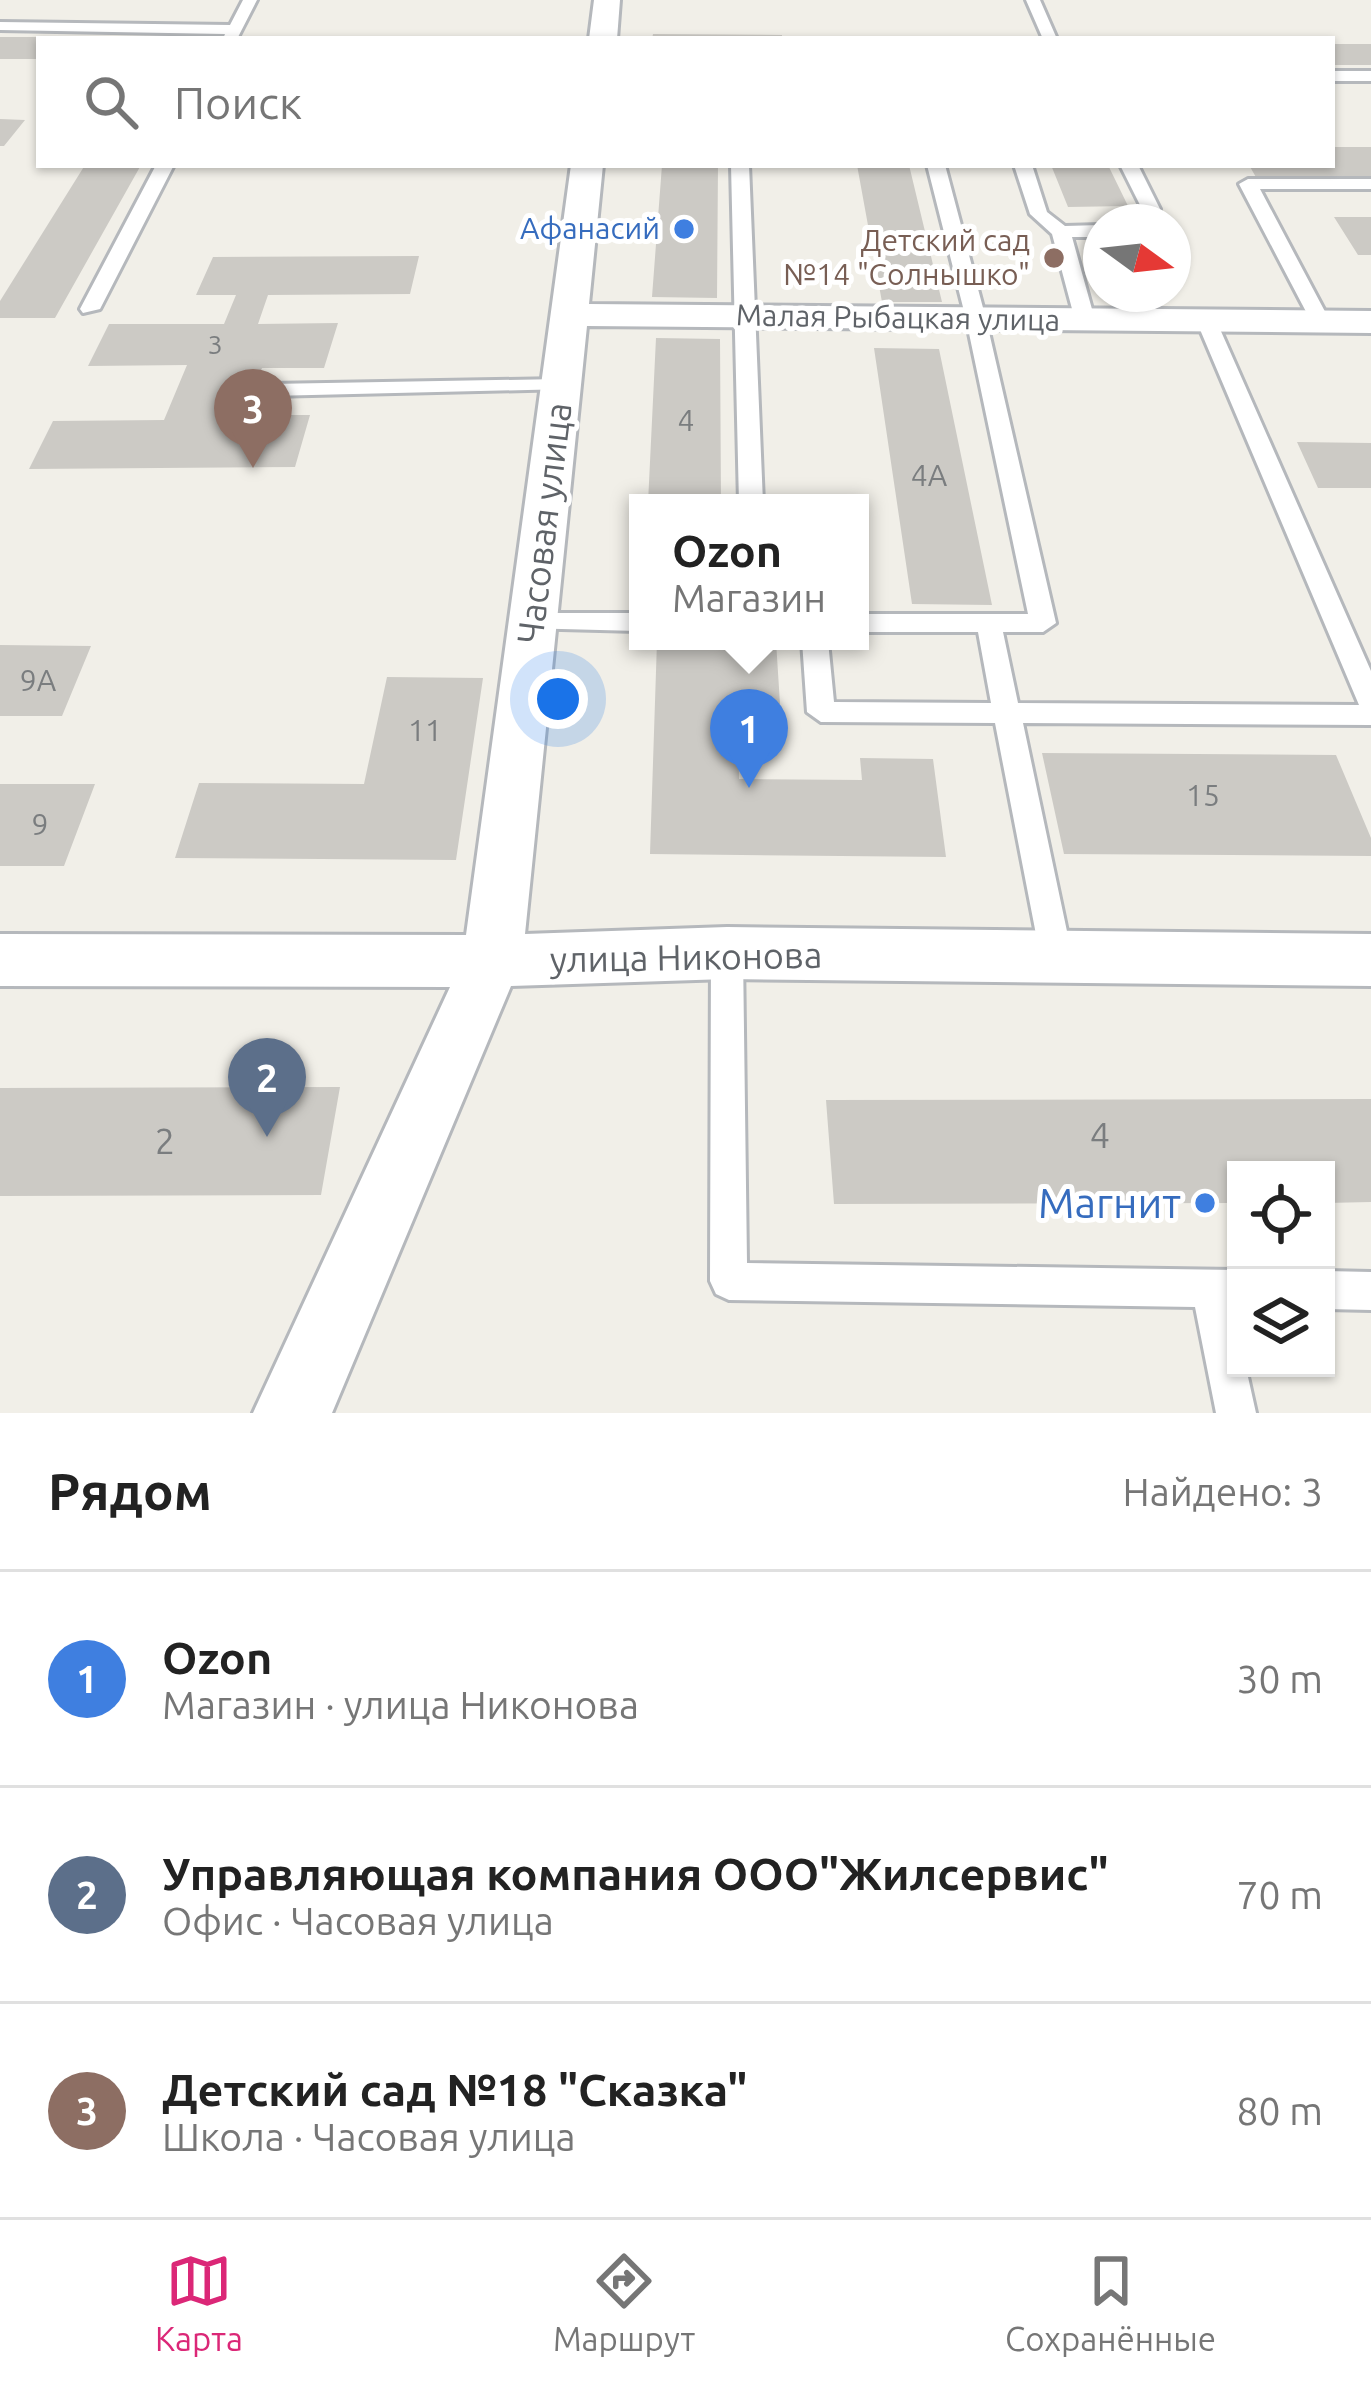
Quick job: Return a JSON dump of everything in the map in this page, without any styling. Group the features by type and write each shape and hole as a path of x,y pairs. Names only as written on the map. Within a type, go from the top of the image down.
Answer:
{"street":[{"path":"603,36 607,0"},
{"name":"Часовая улица","path":"292,1413 491,961 587,168"},
{"name":"Малая Рыбацкая улица","path":"568,315 1371,322"},
{"name":"улица Никонова","path":"0,960 491,961 727,953 1371,960"}],"lane":[{"path":"0,26 232,34 250,0"},
{"path":"1033,0 1049,36"},
{"path":"1363,76 1371,98"},
{"path":"90,309 163,168"},
{"path":"740,168 751,494"},
{"path":"869,623 1043,623 976,319 937,168"},
{"path":"1024,168 1040,214 1060,232 1085,320"},
{"path":"1130,168 1148,204"},
{"path":"1320,321 1248,184 1371,184"},
{"path":"1060,232 1083,231"},
{"path":"1206,320 1371,702"},
{"path":"270,389 560,385"},
{"path":"532,622 629,622"},
{"path":"989,624 1056,955"},
{"path":"816,650 821,712 1371,715"},
{"path":"727,953 729,1281 1223,1289 1237,1413"},
{"path":"1335,1291 1371,1291"}],"building":[{"path":"653,34 782,35 782,36"},
{"path":"0,37 36,37 36,59 0,59"},
{"path":"1335,44 1371,44 1371,65 1335,65"},
{"path":"0,119 25,120 4,146 0,146"},
{"path":"1335,147 1371,147 1371,177 1257,179 1251,168 1335,168"},
{"path":"83,168 139,168 55,318 0,318 0,301"},
{"path":"662,168 718,168 717,298 652,297"},
{"path":"858,168 910,168 942,302 882,302"},
{"path":"1052,168 1109,168 1127,204 1068,207"},
{"path":"1334,217 1371,217 1371,255 1358,255"},
{"path":"419,256 410,294 268,295 258,324 338,323 324,368 262,368 245,415 310,415 295,467 29,469 53,421 164,420 187,365 88,366 109,324 224,324 236,295 196,295 213,257"},
{"path":"656,338 720,339 721,494 648,494"},
{"path":"874,348 939,349 992,605 912,604"},
{"path":"1297,442 1371,443 1371,488 1318,488"},
{"path":"0,645 91,646 62,716 0,716"},
{"path":"657,650 777,650 780,704 738,703 739,779 862,780 860,758 933,759 946,857 650,854"},
{"path":"387,677 483,678 456,860 175,858 199,783 364,784"},
{"path":"1042,753 1336,755 1371,838 1371,856 1064,854"},
{"path":"0,784 95,784 64,866 0,866"},
{"path":"340,1087 321,1195 0,1196 0,1088"},
{"path":"1371,1099 1371,1202 1335,1203 1335,1161 1227,1161 1227,1203 834,1204 826,1100"}],"place":[{"name":"Афанасий","path":"684,229"},
{"name":"Детский сад №14 \"Солнышко\"","path":"1054,258"},
{"name":"Детский сад №18 \"Сказка\"","path":"253,468"},
{"name":"Ozon","path":"749,788"},
{"name":"Управляющая компания ООО\"Жилсервис\"","path":"267,1137"},
{"name":"Магнит","path":"1205,1203"}]}
